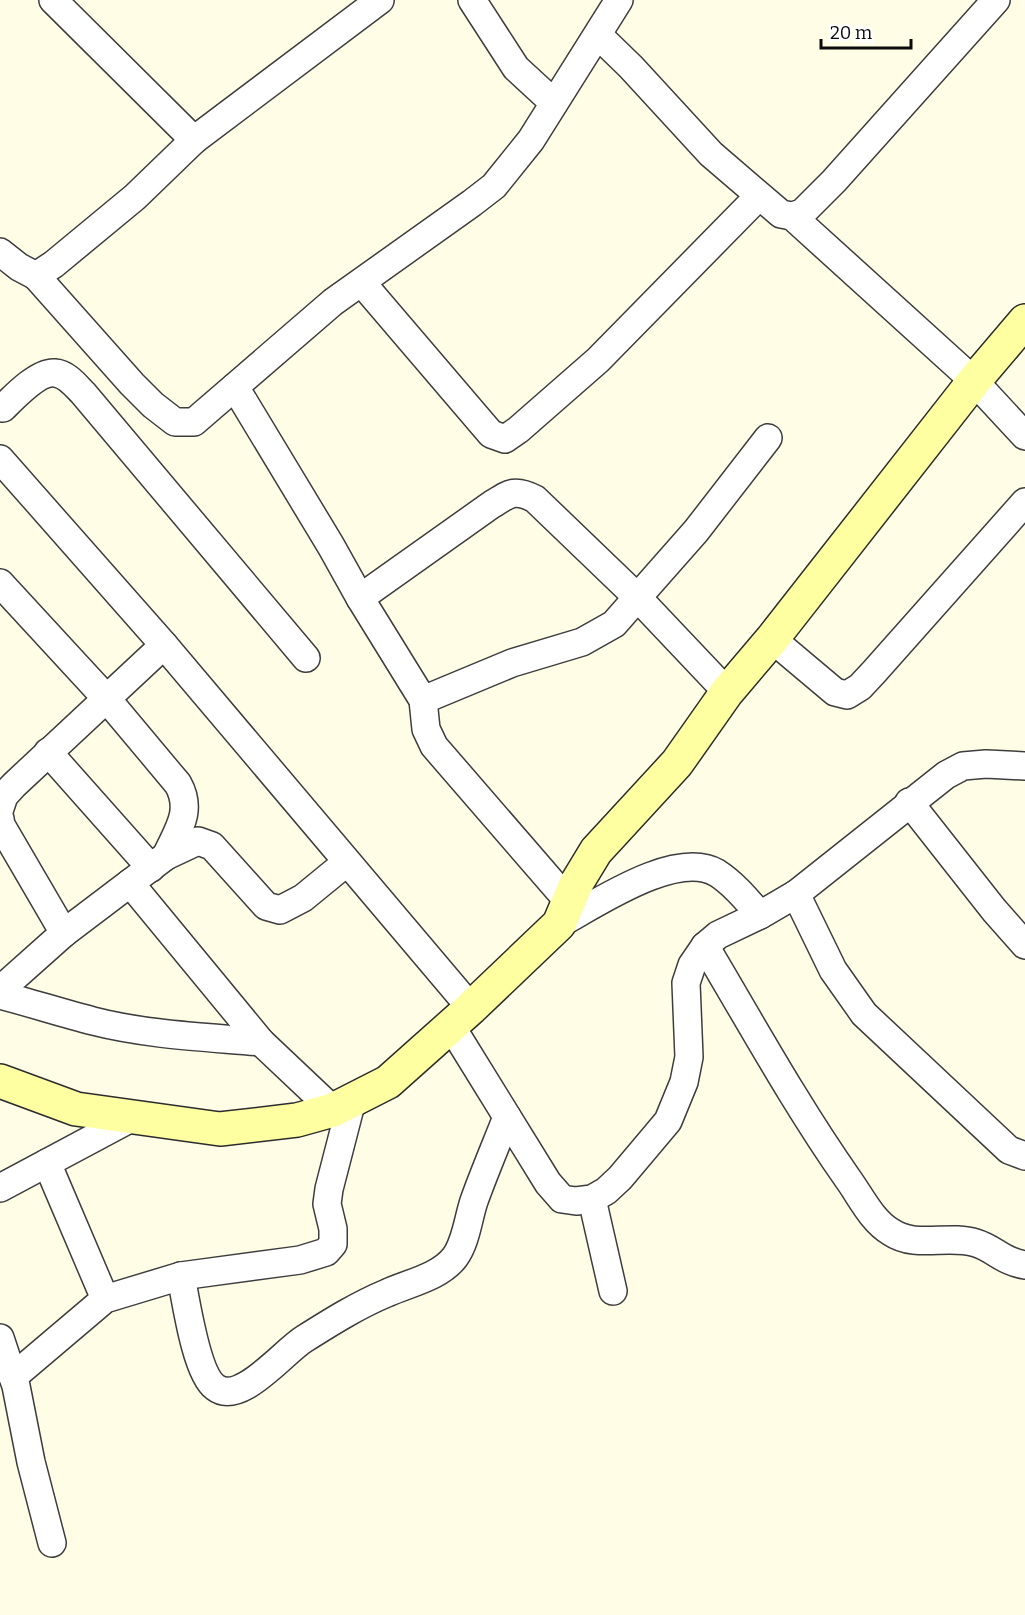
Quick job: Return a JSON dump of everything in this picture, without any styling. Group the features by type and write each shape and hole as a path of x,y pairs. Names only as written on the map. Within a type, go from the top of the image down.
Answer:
{"street":[{"path":"53,0 194,140"},
{"path":"36,276 54,264 135,197 194,140 380,0"},
{"path":"472,0 516,68 554,103"},
{"path":"0,252 19,267 36,276 153,405 176,422 194,422 333,303 494,186 525,149 619,0"},
{"path":"598,35 631,67 711,154 781,214 792,216 802,213 834,181 996,0"},
{"path":"362,283 491,434 505,439 598,360 759,196"},
{"path":"792,216 974,381 1025,436"},
{"path":"0,1081 76,1109 220,1129 297,1120 342,1105 388,1082 461,1017 564,913 596,850 677,763 727,692 772,639 974,381 1025,321"},
{"path":"1,408 42,376 56,373 68,378 91,402 306,657"},
{"path":"235,387 423,700 426,729 434,746 564,913"},
{"path":"423,700 512,663 582,642 614,624 696,531 768,438"},
{"path":"0,459 164,645 347,862 461,1017 507,1117 548,1183 562,1199 576,1202 592,1199 606,1191 636,1162 668,1121 678,1100 689,1057 686,983 692,965 705,946 718,934 760,915 796,894 909,802 946,775 963,766 986,764 1025,766"},
{"path":"360,598 490,505 510,493 522,492 535,499 638,598 727,692"},
{"path":"772,639 835,693 847,695 860,687 874,672 1025,502"},
{"path":"0,584 106,698 178,784 184,795 186,805 182,821 149,869"},
{"path":"0,808 4,796 48,752 164,645"},
{"path":"48,752 149,869 261,1042 342,1105"},
{"path":"909,802 993,910 1025,945"},
{"path":"0,819 1,825 64,933"},
{"path":"0,990 64,933 149,869 198,841 212,846 266,906 280,910 303,898 347,862"},
{"path":"564,913 645,877 672,869 695,867 715,872 736,888 760,915"},
{"path":"796,894 833,970 864,1014 1009,1150 1025,1156"},
{"path":"705,946 806,1118 874,1217 889,1232 904,1239 957,1240 976,1243 1010,1262 1025,1265"},
{"path":"0,995 94,1021 129,1028 261,1042"},
{"path":"13,1377 105,1299 181,1276 300,1260 326,1252 333,1244 333,1229 327,1204 342,1105"},
{"path":"0,1188 133,1117"},
{"path":"181,1276 199,1359 206,1377 216,1389 229,1392 245,1388 309,1336 376,1298 441,1270 455,1257 507,1117"},
{"path":"47,1163 105,1299"},
{"path":"592,1199 613,1291"},
{"path":"0,1338 16,1386 31,1462 52,1543"}]}
